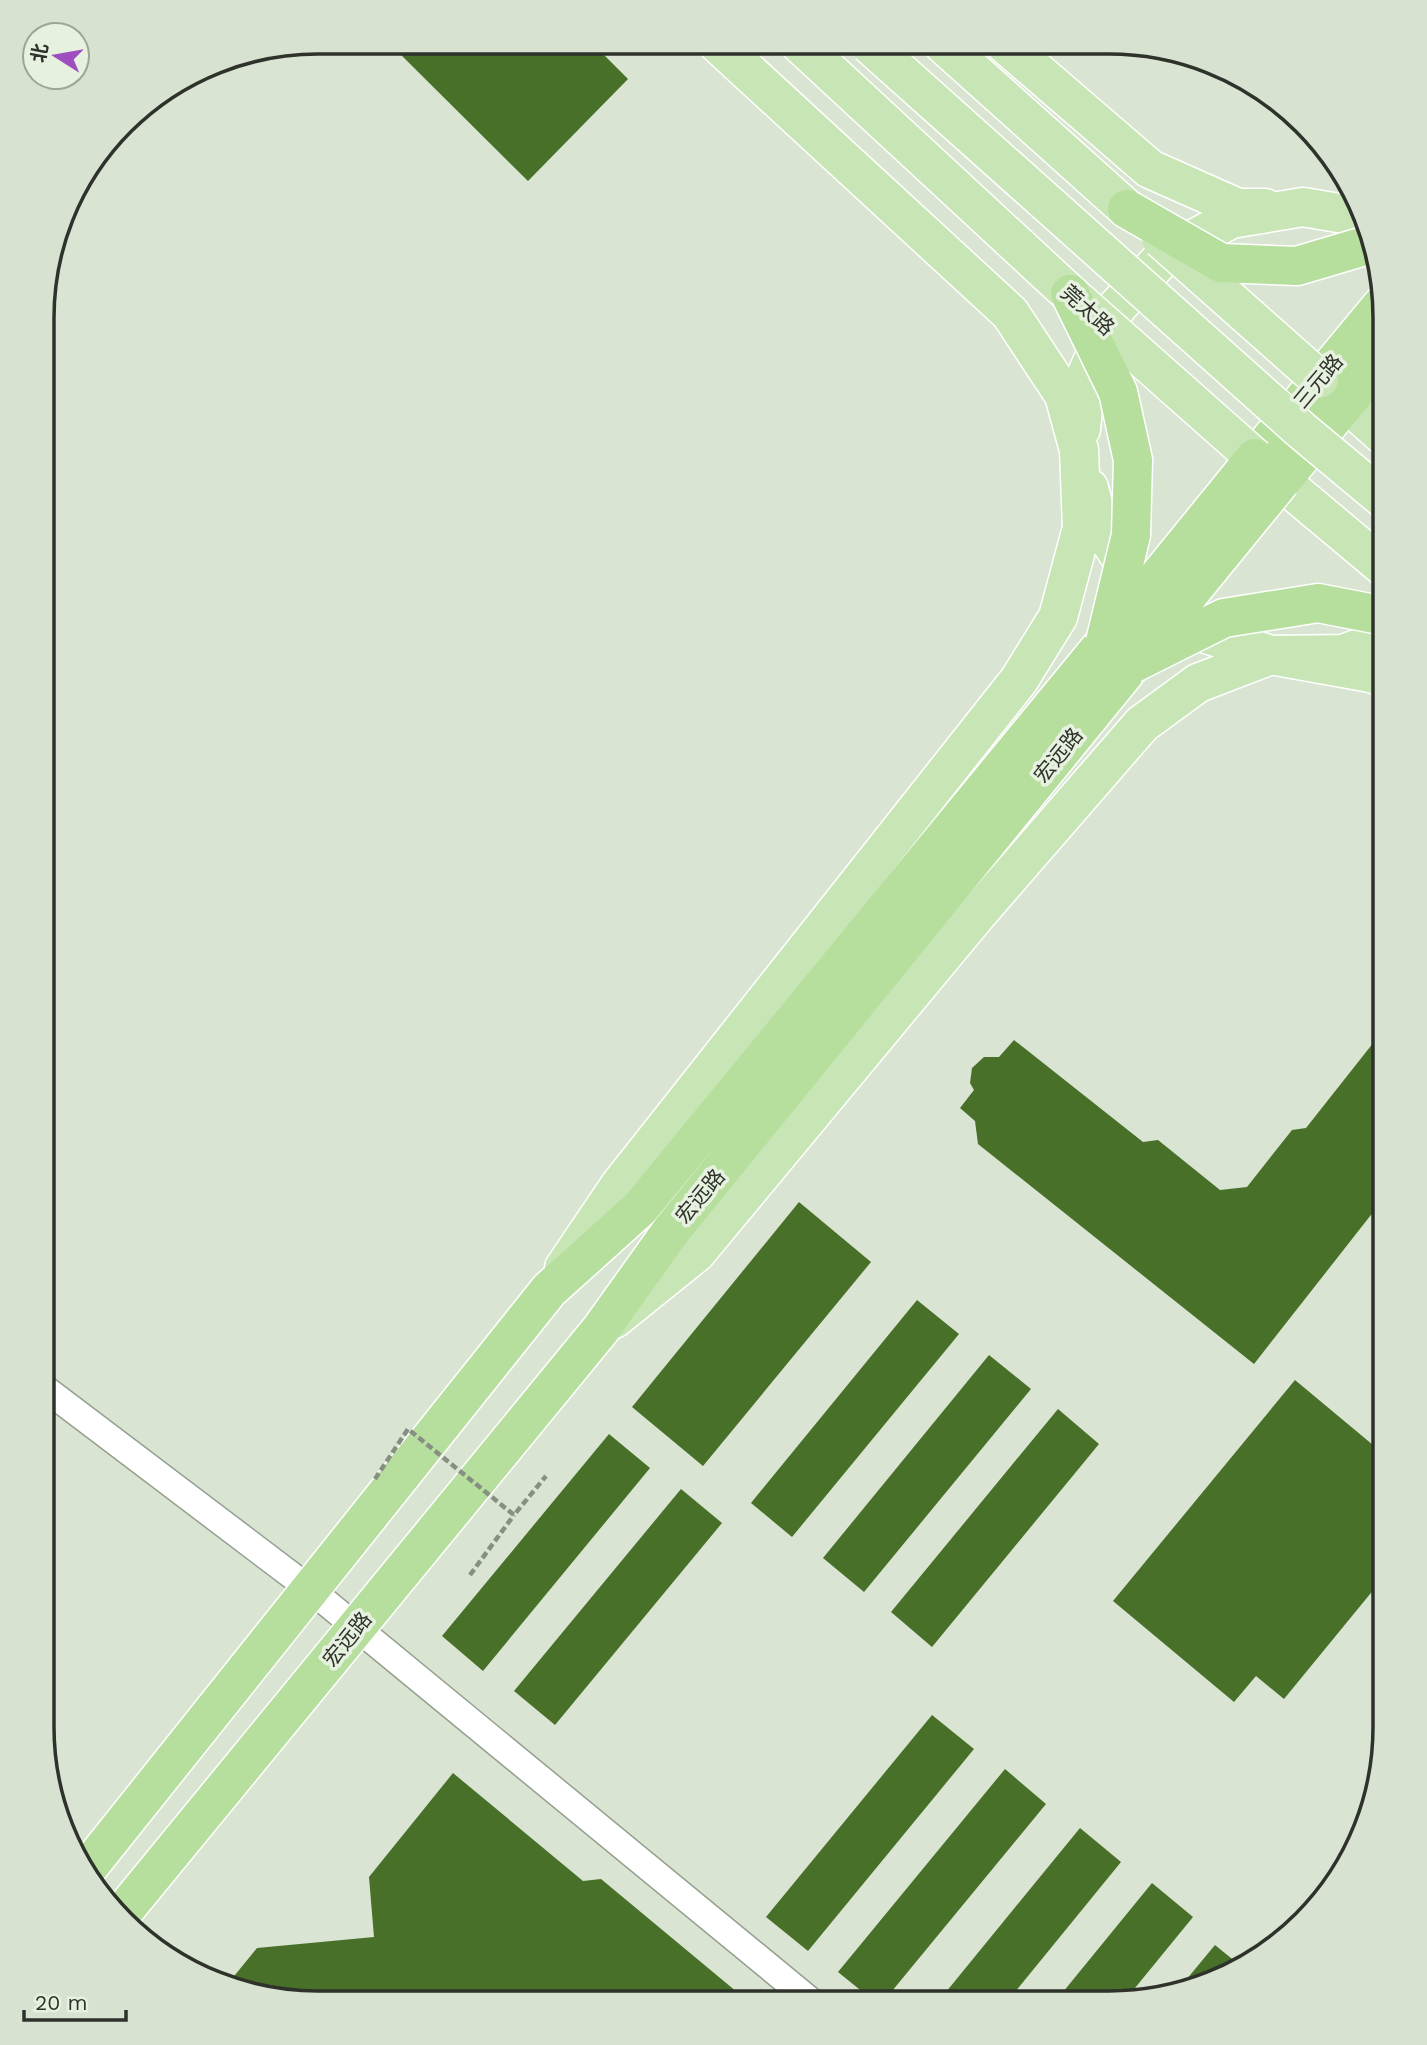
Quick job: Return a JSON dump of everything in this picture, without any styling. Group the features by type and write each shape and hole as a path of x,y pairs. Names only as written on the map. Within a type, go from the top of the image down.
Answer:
{"highway":[{"path":"1127,209 1221,263 1297,266 1363,246"},
{"path":"1070,294 1118,392 1133,460 1131,535 1118,653 1224,618 1318,603 1373,614"},
{"name":"三元路","path":"1268,470 1333,391 1373,321"},
{"name":"三元路","path":"1333,391 1373,364"},
{"name":"宏远路","path":"92,1863 549,1290 640,1208 1118,653 1268,470"},
{"name":"宏远路","path":"126,1908 601,1329 671,1231 1118,653"}],"main road":[{"path":"729,54 1010,313 1064,395 1098,523 1140,587 1200,632 1271,655 1373,674"},
{"name":"莞太路","path":"811,54 1070,294 1268,470 1373,558"},
{"path":"880,54 1301,430 1373,490"},
{"path":"954,54 1373,426"},
{"path":"1017,54 1150,169 1238,208 1303,207 1352,215"},
{"path":"549,1290 620,1185 1019,680 1058,617 1082,528 1080,450 1086,376 1116,309 1166,254 1231,219 1345,199"},
{"path":"601,1329 696,1253 978,912 1142,724 1198,683 1271,655 1343,654 1373,643"}],"street":[{"path":"54,1395 311,1590 799,1991"}],"path":[{"path":"375,1479 408,1429 513,1515"},
{"path":"470,1575 513,1515 546,1476"}],"building":[{"path":"400,54 603,54 628,79 528,181"},
{"path":"1014,1040 1143,1142 1158,1140 1220,1190 1247,1187 1292,1130 1306,1128 1373,1043 1373,1212 1254,1364 978,1144 975,1121 960,1108 974,1090 970,1083 972,1068 984,1057 999,1057"},
{"path":"799,1202 871,1262 703,1466 632,1407"},
{"path":"917,1300 959,1334 792,1537 751,1503"},
{"path":"989,1355 1031,1389 864,1592 823,1558"},
{"path":"1295,1380 1373,1445 1373,1590 1284,1699 1256,1676 1234,1702 1113,1601"},
{"path":"1058,1409 1099,1444 932,1647 891,1612"},
{"path":"609,1434 650,1468 483,1671 442,1636"},
{"path":"681,1489 722,1523 555,1725 514,1691"},
{"path":"932,1715 974,1749 808,1951 766,1917"},
{"path":"1005,1769 1046,1804 892,1991 861,1991 838,1972"},
{"path":"453,1773 583,1881 601,1879 736,1991 318,1991 267,1986 233,1977 257,1948 374,1937 369,1877"},
{"path":"1080,1828 1121,1862 1016,1991 947,1991"},
{"path":"1152,1883 1193,1917 1134,1989 1064,1991"},
{"path":"1215,1945 1233,1960 1210,1971 1187,1979"}]}
